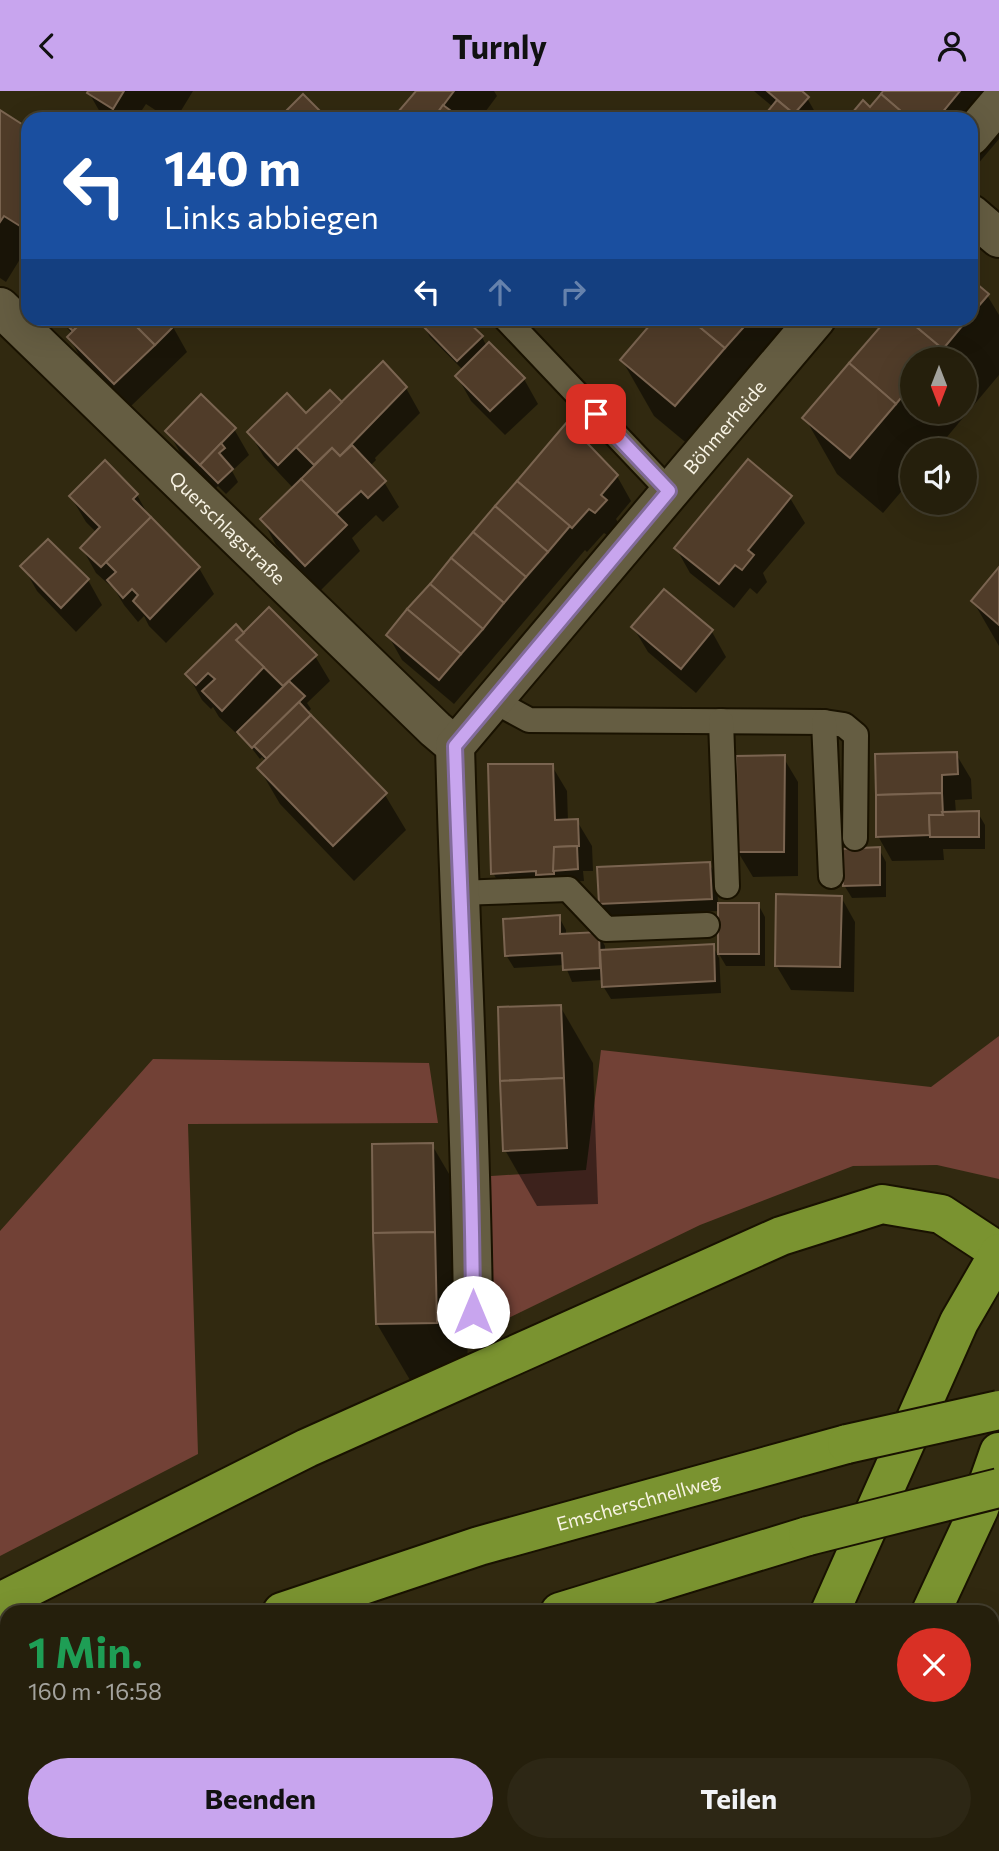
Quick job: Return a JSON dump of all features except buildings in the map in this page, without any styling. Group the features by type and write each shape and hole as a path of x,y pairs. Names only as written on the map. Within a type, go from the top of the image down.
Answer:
{"highway":[{"path":"0,1602 307,1448 781,1236 882,1204 941,1215 999,1252 959,1322 833,1605"},
{"name":"Emscherschnellweg","path":"303,1605 479,1546 847,1444 999,1410"},
{"path":"934,1605 979,1509 999,1452"},
{"path":"583,1605 808,1536 999,1488"}],"street":[{"path":"978,128 999,103"},
{"path":"978,220 999,238"},
{"name":"Querschlagstraße","path":"0,307 455,746"},
{"name":"Böhmerheide","path":"455,746 810,326"},
{"path":"455,746 472,1204 473,1312"}],"lane":[{"path":"513,326 669,491"},
{"path":"492,700 529,720 824,722 844,725 856,735 855,838"},
{"path":"722,721 727,886"},
{"path":"824,722 831,876"},
{"path":"459,893 568,889 607,929 707,925"}],"shaded area":[{"path":"999,1036 999,1179 937,1165 853,1166 700,1225 465,1339 461,1178 586,1170 601,1050 931,1087"},
{"path":"153,1059 429,1063 438,1123 188,1124 198,1454 0,1556 0,1231"}],"route":[{"path":"473,1312 472,1204 455,746 669,491 596,414"}]}
